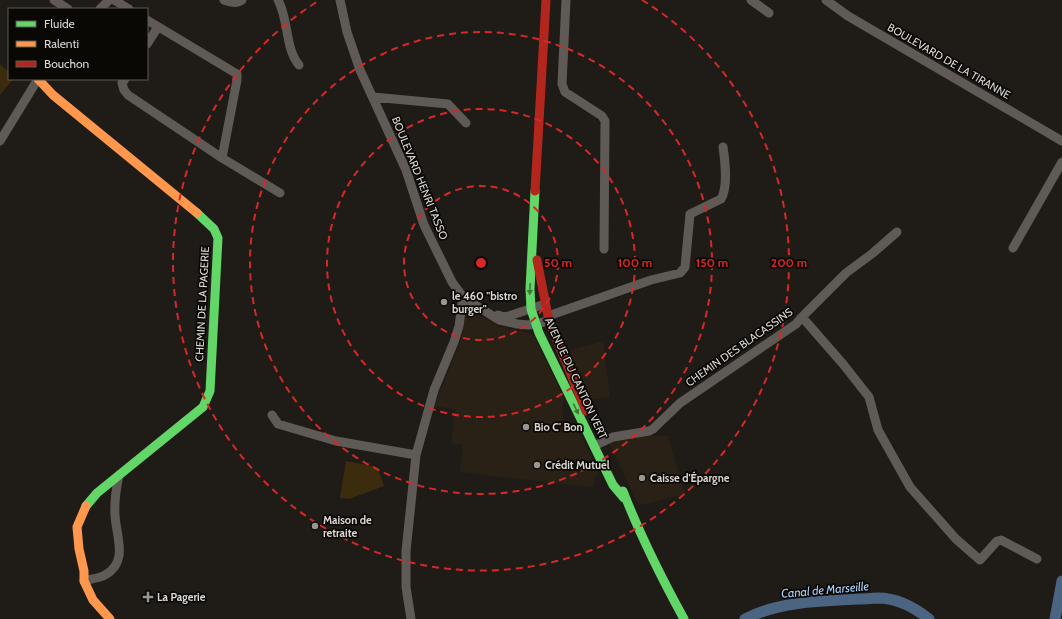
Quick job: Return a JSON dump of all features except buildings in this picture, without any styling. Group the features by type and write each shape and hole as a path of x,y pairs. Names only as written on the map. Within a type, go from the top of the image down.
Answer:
{"street":[{"path":"54,0 66,8"},
{"path":"101,8 109,0"},
{"path":"114,0 126,8"},
{"path":"224,0 234,3 242,0"},
{"path":"278,0 283,9 291,49 295,60 299,65"},
{"name":"BOULEVARD HENRI TASSO","path":"340,0 347,32 360,70 406,170 424,225 452,282 463,297 499,320 517,324 536,324 651,280 680,273 685,267 690,214 721,199 724,195 726,164 723,147"},
{"name":"AVENUE DU CANTON VERT","path":"546,0 530,289 531,309 536,324 597,444 621,484 624,498 660,575 684,619"},
{"path":"566,0 562,84 566,92 602,116 605,122 604,249"},
{"path":"751,0 769,13"},
{"name":"BOULEVARD DE LA TIRANNE","path":"826,0 868,28 1062,141"},
{"path":"148,21 237,74 222,158"},
{"path":"148,42 158,27"},
{"path":"0,141 37,80"},
{"name":"CHEMIN DE LA PAGERIE","path":"39,80 53,95 208,222 214,229 218,238 210,391 208,400 203,407 97,493 86,506 77,527 79,549 84,571 84,581 93,600 110,619"},
{"path":"124,80 122,83 124,90 128,95 222,158 280,193"},
{"path":"373,97 448,104 466,124"},
{"path":"1013,248 1062,162"},
{"path":"802,317 846,273 873,253 897,232"},
{"name":"AVENUE DU CANTON VERT","path":"534,236 544,304 548,319 586,410 597,444"},
{"path":"411,619 406,587 406,551 416,455 434,390 459,326 463,297"},
{"name":"BOULEVARD HENRI TASSO","path":"480,309 504,317 544,304"},
{"name":"CHEMIN DES BLACASSINS","path":"597,444 612,437 653,429 680,403 796,324 802,317 843,364 869,397 878,430 910,487 956,538 980,560 997,542 1001,540 1037,559"},
{"path":"272,415 278,424 336,441 416,455"},
{"path":"84,581 104,576 112,570 117,563 120,554 114,500 119,475"}],"shaded area":[{"path":"0,64 8,71 8,80 12,80 0,95"},
{"path":"471,310 498,326 526,332 534,336 565,400 562,406 563,423 576,425 599,473 595,477 593,487 460,472 463,445 451,443 455,409 434,406 460,343 465,315"},
{"path":"603,341 610,397 589,400 577,375 570,350"},
{"path":"651,434 655,436 668,436 685,494 642,505 640,503 638,504 609,443 621,438"},
{"path":"346,461 377,467 384,486 349,499 340,498"}],"waterway":[{"name":"Canal de Marseille","path":"1055,619 1062,581"},
{"name":"Canal de Marseille","path":"745,619 760,612 792,604 878,598 899,601 918,611 929,619"}],"traffic: fast":[{"path":"535,191 530,289 531,309 539,333 613,485 624,498"},
{"path":"86,506 97,493 203,407 210,391 218,238 214,229 197,213"},
{"path":"623,491 651,556 684,619"}],"traffic: slow":[{"path":"39,80 53,95 197,213"},
{"path":"86,506 77,527 79,549 84,571 84,581 93,600 110,619"}],"traffic: jam":[{"path":"535,191 546,0"},
{"path":"537,260 549,321 586,411"}],"place":[{"name":"le 460 \"bistro burger\"","path":"444,302"},
{"name":"Bio C' Bon","path":"526,427"},
{"name":"Crédit Mutuel","path":"537,465"},
{"name":"Caisse d'Épargne","path":"642,478"},
{"name":"Maison de retraite","path":"315,526"},
{"name":"La Pagerie","path":"148,597"}]}
